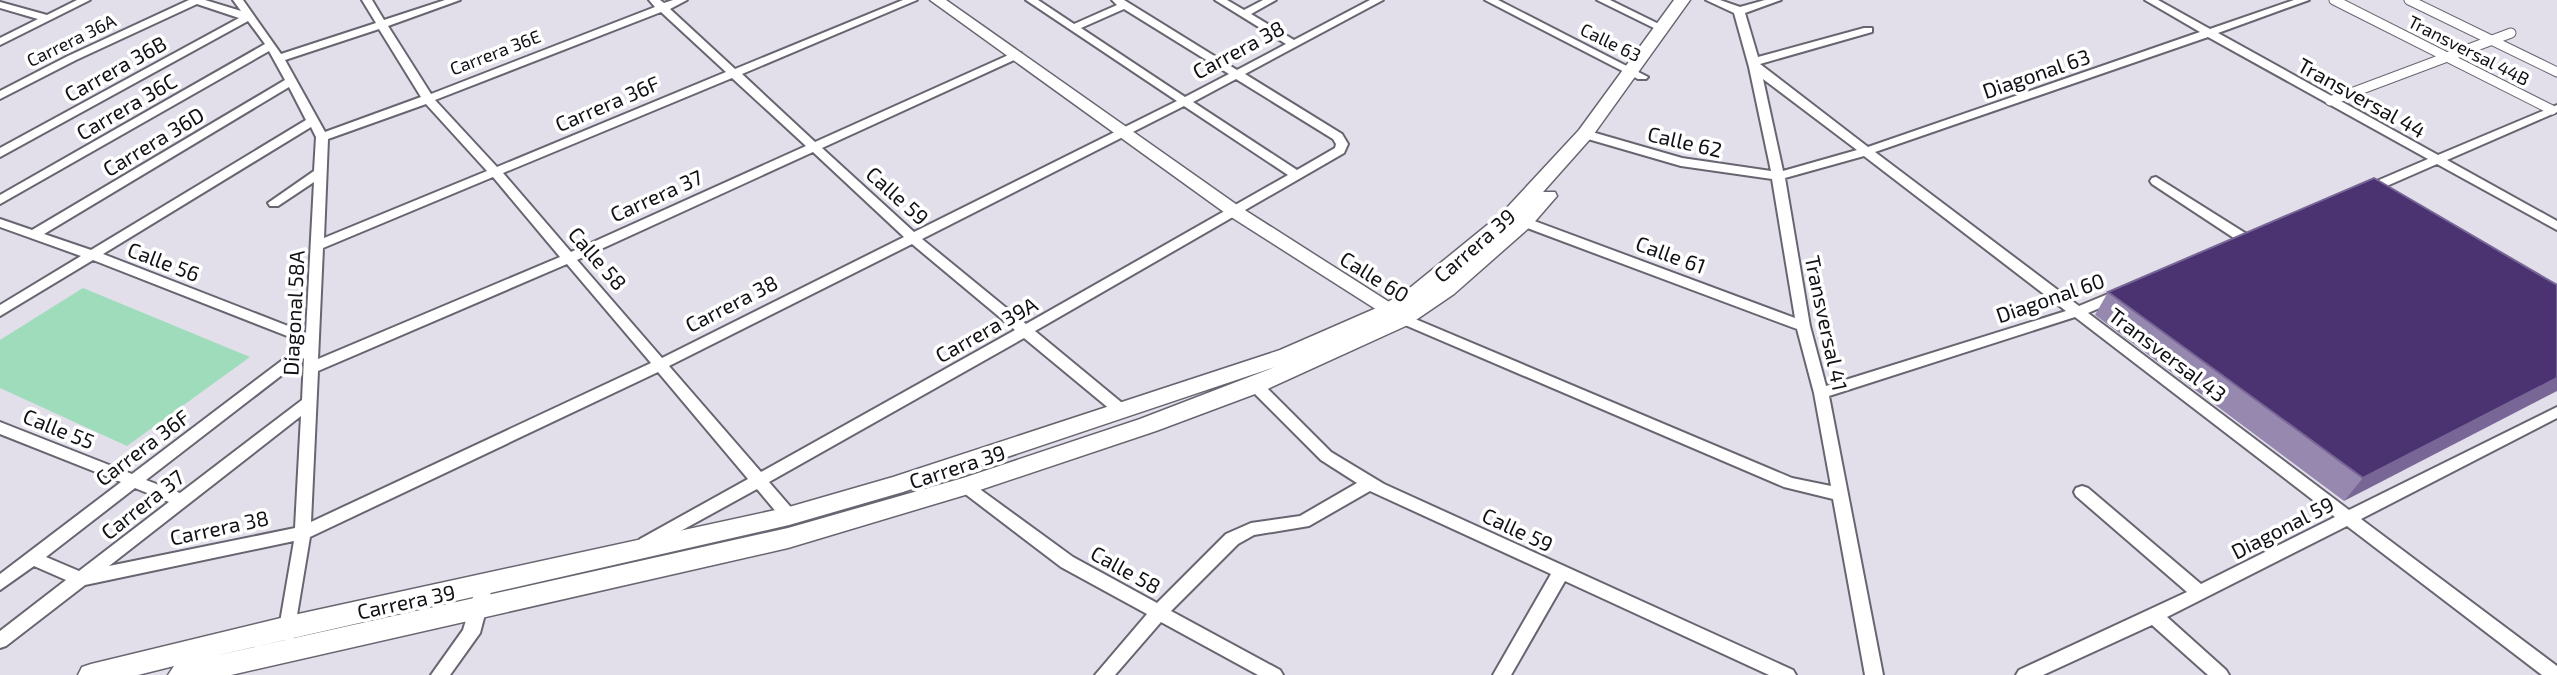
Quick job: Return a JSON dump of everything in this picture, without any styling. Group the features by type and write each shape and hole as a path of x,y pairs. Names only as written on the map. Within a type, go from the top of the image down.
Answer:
{"main road":[{"name":"Carrera 39","path":"1636,74 1682,0"},
{"name":"Carrera 39","path":"92,675 286,639 482,595 788,538 965,486 1148,425 1255,385 1447,289 1524,222 1636,74 1697,0"},
{"name":"Carrera 39","path":"482,595 637,549 789,516 895,486 1288,355 1396,315 1509,217 1591,136"},
{"name":"Carrera 39","path":"181,675 286,639"}],"street":[{"path":"0,41 85,0"},
{"path":"195,0 248,18"},
{"name":"Carrera 36A","path":"0,96 52,68 195,0"},
{"path":"238,0 248,18 279,58 322,137"},
{"name":"Calle 58","path":"367,0 428,99 662,364 789,516"},
{"path":"279,58 455,0"},
{"name":"Carrera 36E","path":"322,137 428,99 658,4 682,0"},
{"name":"Carrera 36F","path":"318,245 912,0"},
{"name":"Calle 60","path":"937,0 1234,211 1396,315 1789,483 1840,494"},
{"path":"1031,0 1296,174"},
{"path":"1220,0 1295,45"},
{"path":"1243,14 1271,0"},
{"name":"Carrera 38","path":"80,579 303,533 662,364 1184,102 1378,0"},
{"name":"Calle 63","path":"1490,0 1636,74"},
{"path":"1602,0 1662,29"},
{"path":"1711,0 1739,11 1776,0"},
{"name":"Transversal 44","path":"2150,0 2557,226"},
{"name":"Diagonal 63","path":"1778,176 1867,151 2304,0"},
{"name":"Transversal 44B","path":"2334,0 2555,109"},
{"name":"Transversal 44B","path":"2409,0 2557,72"},
{"path":"1073,28 1121,3 1237,75"},
{"name":"Calle 59","path":"658,4 912,237 1122,411"},
{"path":"0,5 47,18"},
{"name":"Transversal 41","path":"1739,11 1754,65 1778,176 1803,326 1821,393 1874,675"},
{"name":"Carrera 36B","path":"0,153 248,18"},
{"path":"1754,65 1868,30"},
{"path":"2330,100 2511,33"},
{"name":"Carrera 36C","path":"0,200 271,45"},
{"name":"Carrera 37","path":"311,368 567,259 1017,55"},
{"name":"Transversal 43","path":"1754,65 2555,675"},
{"name":"Carrera 39A","path":"637,549 1026,331 1296,174 1335,155 1342,144 1338,137 1237,75"},
{"name":"Carrera 36D","path":"34,234 292,80"},
{"path":"2357,194 2555,109"},
{"path":"0,311 314,120"},
{"name":"Calle 62","path":"1591,136 1681,162 1778,176"},
{"name":"Diagonal 58A","path":"286,639 303,533 318,245 318,174 322,137"},
{"path":"274,203 318,174"},
{"path":"2156,181 2248,241"},
{"name":"Calle 61","path":"1524,222 1803,326"},
{"name":"Calle 56","path":"0,223 93,255 311,343"},
{"name":"Diagonal 60","path":"1821,393 2077,312 2126,292"},
{"name":"Carrera 36F","path":"0,583 311,343"},
{"name":"Calle 59","path":"1255,385 1326,456 1370,483 1787,675"},
{"name":"Carrera 37","path":"0,641 311,401"},
{"name":"Diagonal 59","path":"2025,675 2154,616 2557,412"},
{"name":"Calle 55","path":"0,428 181,500"},
{"path":"1104,675 1158,613 1232,539 1251,529 1303,522 1370,483"},
{"name":"Calle 58","path":"965,486 1067,562 1274,675"},
{"path":"2082,492 2200,593"},
{"path":"32,558 80,579"},
{"path":"1502,675 1561,572"},
{"path":"440,675 471,633 482,595"},
{"path":"2154,616 2220,675"}],"green space":[{"path":"83,288 250,357 127,446 0,388 0,340"}],"building":[{"path":"2374,178 2557,285 2557,378 2363,478 2108,292"}]}
